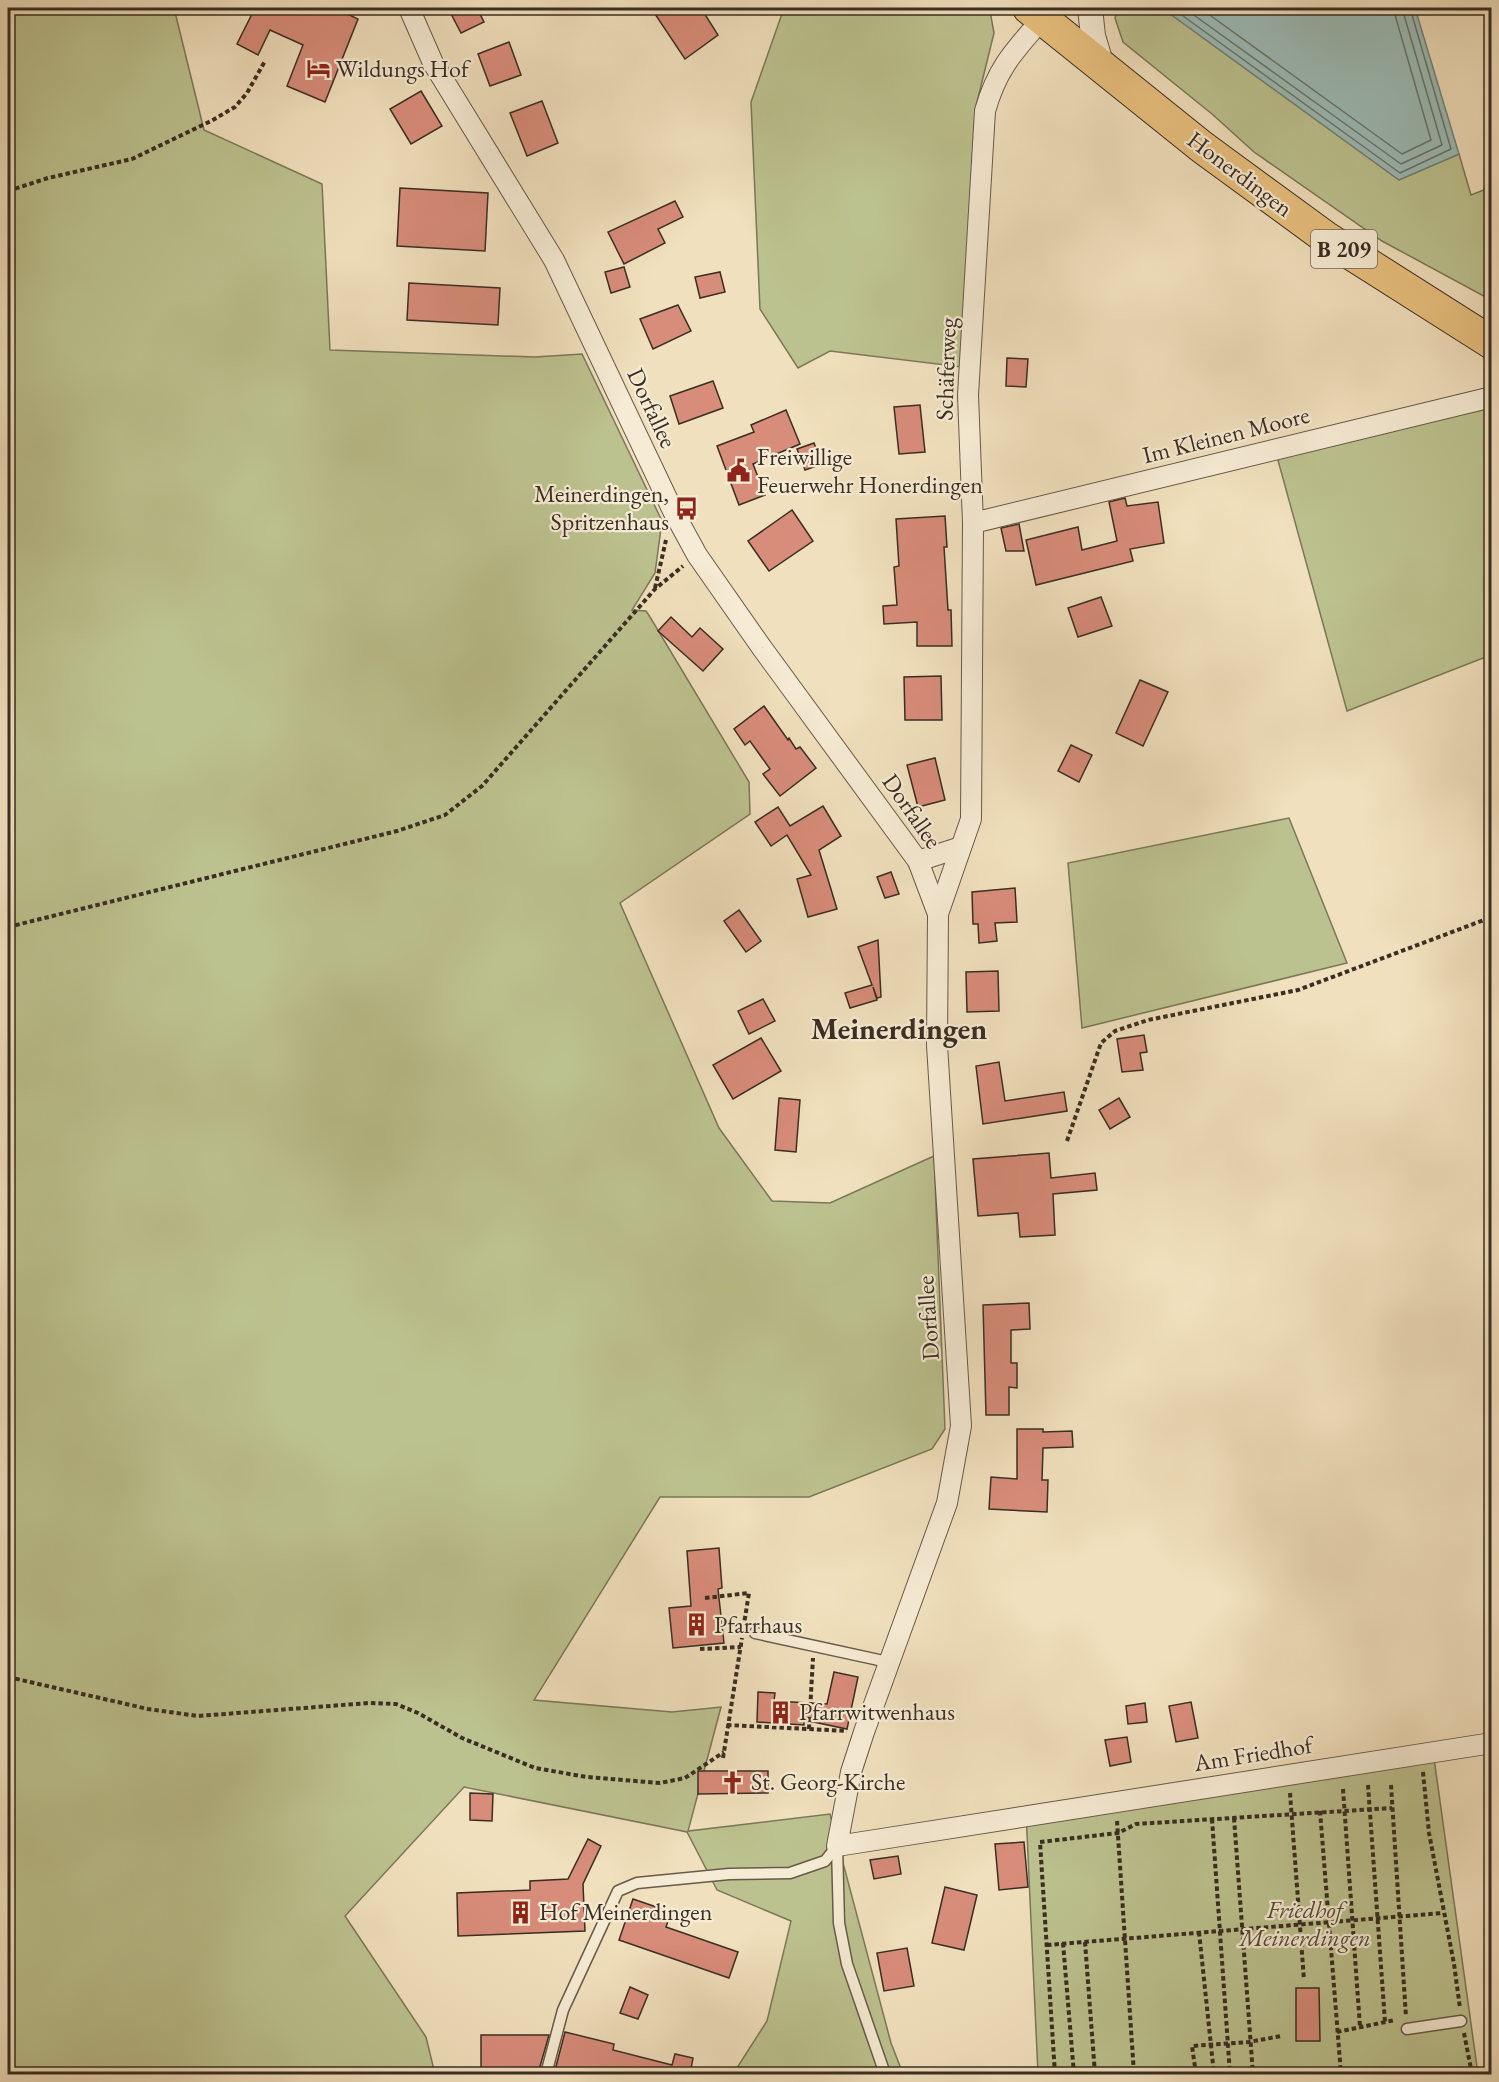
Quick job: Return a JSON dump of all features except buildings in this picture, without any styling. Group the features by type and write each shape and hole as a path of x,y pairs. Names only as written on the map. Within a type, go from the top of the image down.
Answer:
{"main road":[{"name":"Honerdingen","path":"1041,11 1102,66 1202,147 1325,237 1491,344"}],"street":[{"name":"Dorfallee","path":"409,8 433,63 554,260 672,511 697,555 918,861 938,914 937,1045 961,1426 947,1503 888,1662 851,1772 837,1846"},
{"path":"1090,8 1093,36 1102,66"},
{"name":"Schäferweg","path":"938,914 971,819 973,523 968,394 985,111 993,83 1041,11"},
{"name":"Im Kleinen Moore","path":"973,523 1491,398"},
{"path":"918,861 961,847"},
{"name":"Am Friedhof","path":"837,1846 1491,1743"}],"lane":[{"path":"755,1633 888,1662"},
{"path":"546,2074 563,2010 618,1891 637,1882 729,1874 790,1873 825,1861 837,1846"},
{"path":"837,1846 839,1923 847,1965 885,2074"},
{"path":"1407,2024 1461,2021"}],"path":[{"path":"8,191 48,178 132,159 211,121 236,107 247,93 265,61"},
{"path":"655,589 672,511"},
{"path":"8,927 397,831 445,814 482,786 655,589 697,555"},
{"path":"1067,1142 1101,1043 1115,1031 1148,1020 1298,990 1491,917"},
{"path":"705,1598 749,1593 723,1758"},
{"path":"809,1729 814,1645"},
{"path":"700,1649 741,1647"},
{"path":"8,1677 148,1709 198,1716 369,1703 396,1704 418,1713 462,1738 535,1768 587,1777 660,1783 685,1778 724,1752"},
{"path":"728,1725 864,1732"},
{"path":"1420,1754 1427,1792 1429,1833 1472,2074"},
{"path":"1289,1774 1304,1980"},
{"path":"1368,1785 1385,2022"},
{"path":"1337,2032 1385,2022 1407,2024 1391,1785"},
{"path":"1343,1789 1360,2027"},
{"path":"1113,2074 1134,2073 1123,1938 1116,1802"},
{"path":"1055,2074 1040,1842 1118,1833 1136,1824 1392,1808"},
{"path":"1300,2074 1341,2072 1320,1811"},
{"path":"1234,1818 1252,2074"},
{"path":"1212,1819 1230,2074"},
{"path":"1047,1945 1443,1912"},
{"path":"1199,1932 1214,2074"},
{"path":"1085,1942 1095,2074"},
{"path":"1064,1943 1074,2074"},
{"path":"1196,2074 1192,2046 1249,2042 1281,2036"}],"green space":[{"path":"8,8 174,8 204,130 322,184 330,350 535,357 582,354 662,521 655,573 632,610 646,611 749,782 750,814 620,903 719,1128 772,1201 830,1203 934,1156 945,1429 932,1449 809,1497 660,1497 534,1700 672,1712 721,1707 688,1831 830,1814 891,2043 903,2074 733,2074 767,2021 791,1921 717,1890 687,1832 464,1787 345,1916 426,2037 435,2074 8,2074"},
{"path":"784,8 985,8 990,11 994,33 975,110 981,256 962,367 830,351 798,368 760,309 751,102"},
{"path":"1118,8 1162,8 1399,180 1459,154 1471,195 1491,187 1491,300 1382,241 1254,152 1212,114 1123,42 1115,18"},
{"path":"1491,408 1491,655 1347,711 1276,453"},
{"path":"1289,818 1347,963 1082,1028 1068,863"},
{"name":"Friedhof Meinerdingen","path":"1433,1751 1478,2074 1038,2074 1026,1812"}],"water":[{"path":"1162,8 1415,8 1459,154 1399,180"}],"place":[{"name":"Wildungs Hof","path":"318,69"},
{"name":"Freiwillige Feuerwehr Honerdingen","path":"739,471"},
{"name":"Meinerdingen, Spritzenhaus","path":"687,508"},
{"name":"Pfarrhaus","path":"696,1625"},
{"name":"Pfarrwitwenhaus","path":"781,1712"},
{"name":"St. Georg-Kirche","path":"733,1782"},
{"name":"Hof Meinerdingen","path":"521,1912"}],"district":[{"name":"Meinerdingen","path":"899,1029"}]}
